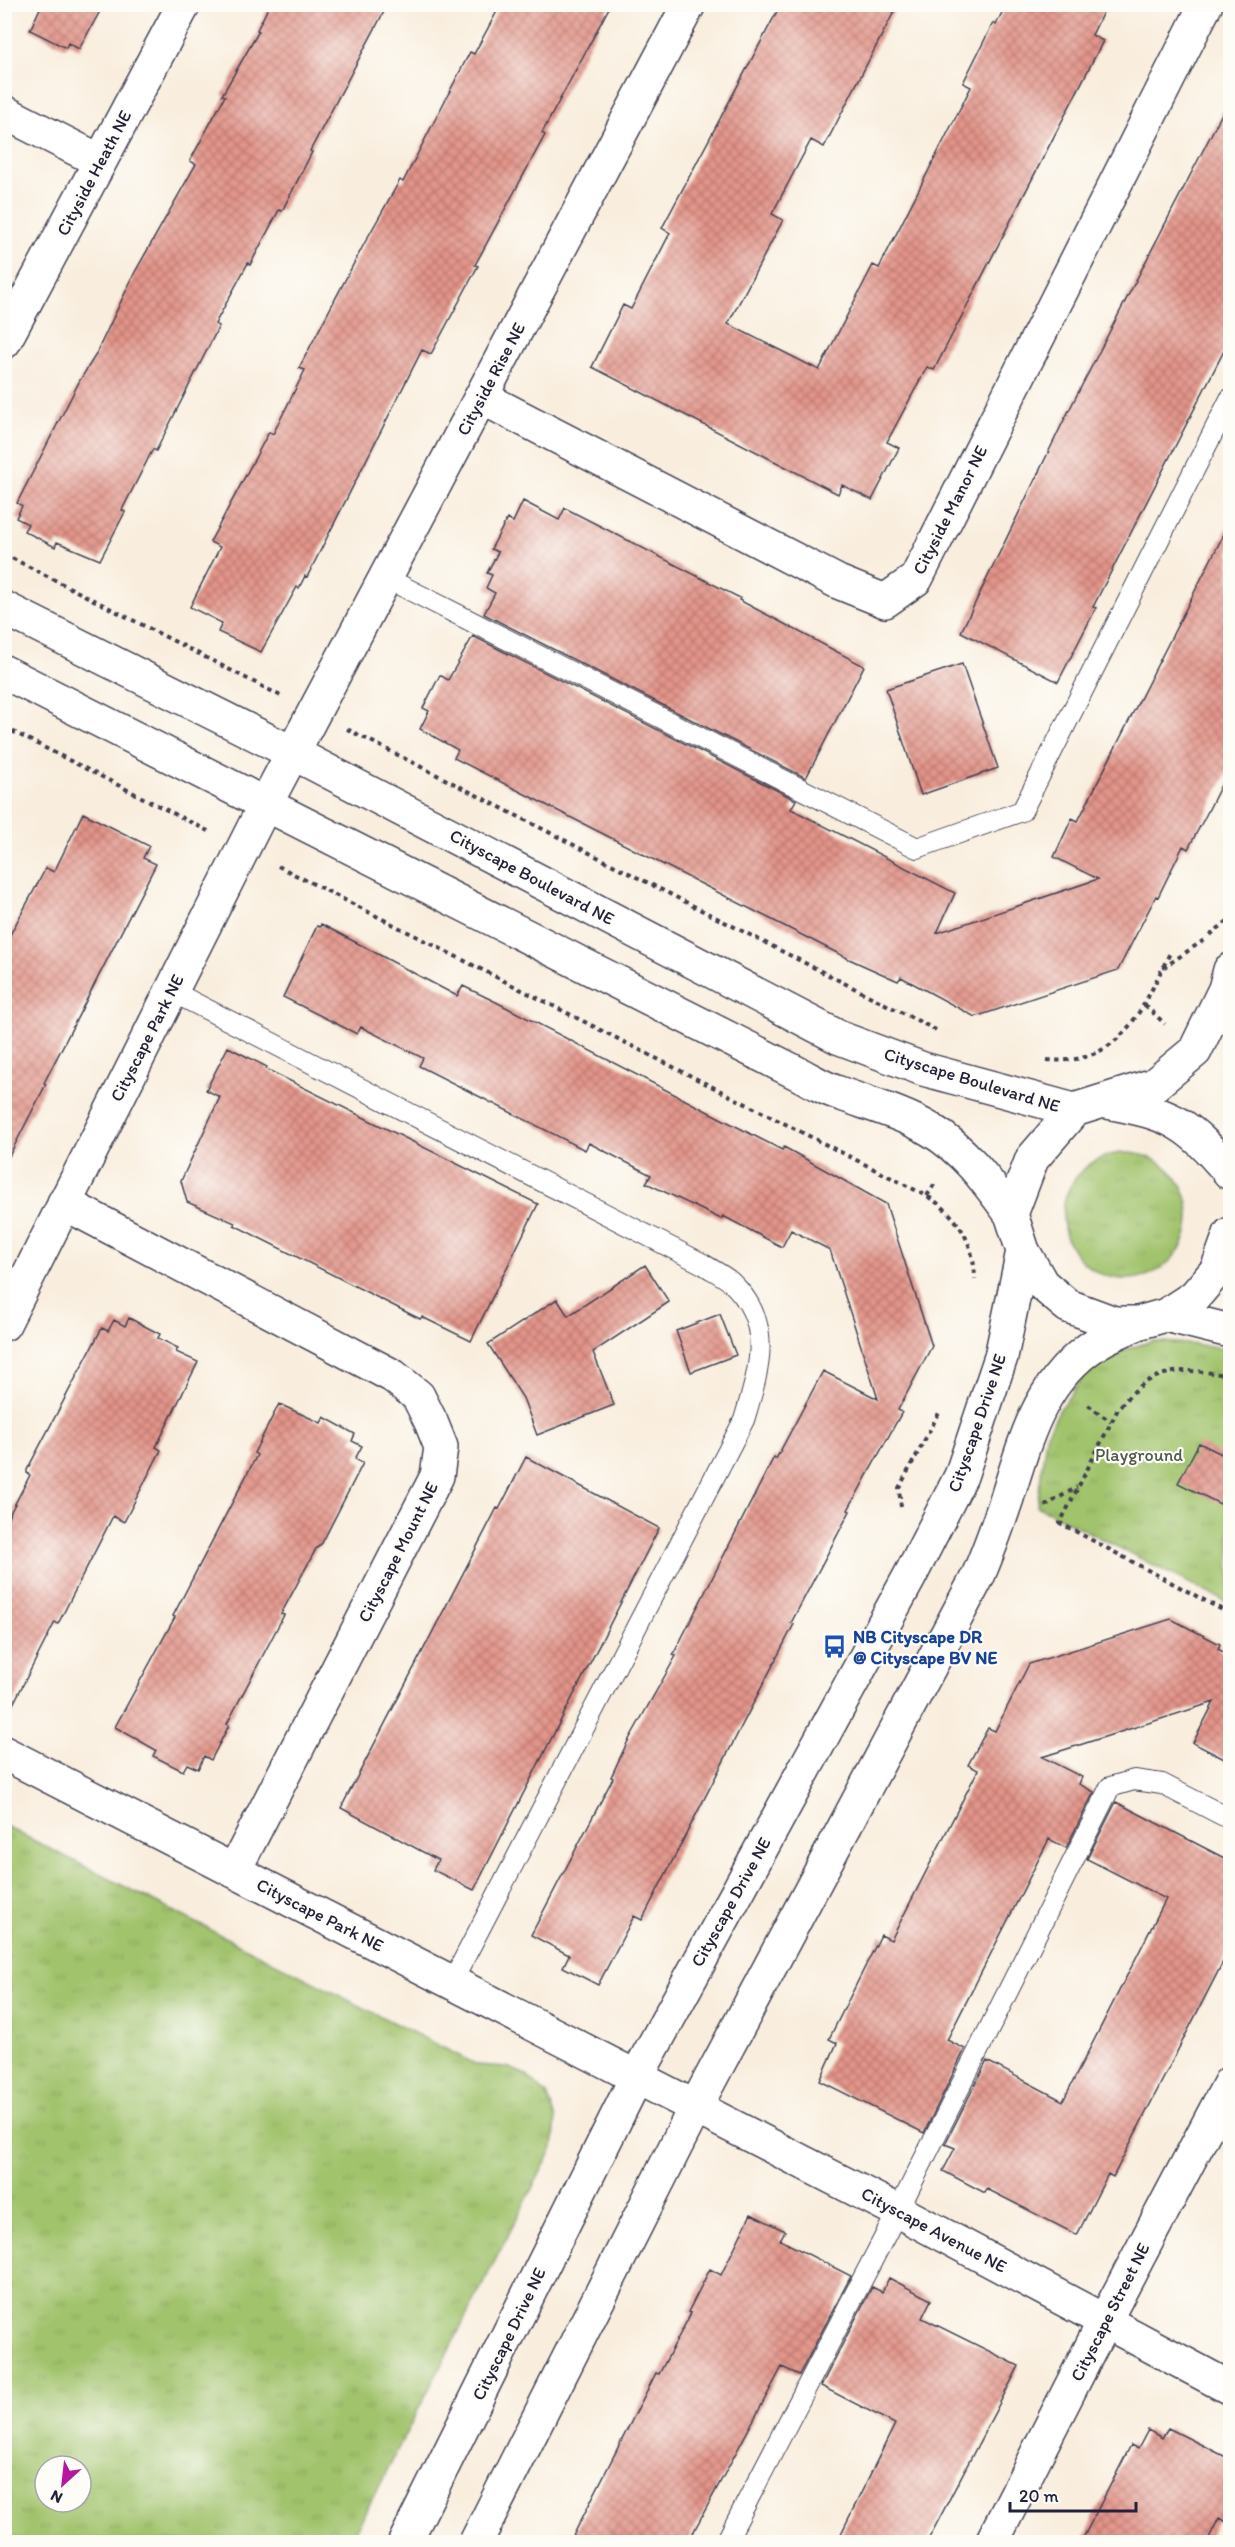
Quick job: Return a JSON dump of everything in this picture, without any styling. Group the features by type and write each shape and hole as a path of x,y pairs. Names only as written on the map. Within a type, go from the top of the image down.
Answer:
{"street":[{"name":"Cityside Heath NE","path":"4,342 183,4"},
{"name":"Cityside Rise NE","path":"293,753 689,4"},
{"name":"Cityside Manor NE","path":"481,398 838,582 885,601 916,579 1206,4"},
{"path":"4,112 100,161"},
{"name":"Cityscape Boulevard NE","path":"4,608 293,753 840,1038 923,1069 1074,1110"},
{"path":"4,672 816,1083 931,1130 977,1168 1011,1214 1023,1251 1042,1284 1068,1306 1114,1323 1152,1319 1230,1331"},
{"name":"Cityscape Park NE","path":"4,1324 293,753"},
{"path":"1011,1214 1032,1159 1074,1110 1154,1085 1195,1052 1225,989 1230,970"},
{"path":"1106,1101 1146,1109 1178,1122 1205,1143 1230,1173"},
{"name":"Cityscape Mount NE","path":"64,1203 393,1376 418,1396 441,1447 437,1476 234,1871"},
{"path":"476,2542 696,2106 978,1576 995,1535 1019,1454 1042,1401 1075,1361 1097,1343 1152,1319 1195,1296 1217,1270 1230,1234"},
{"name":"Cityscape Drive NE","path":"405,2542 637,2076 910,1576 961,1476 1001,1357 1023,1251"},
{"name":"Cityscape Park NE","path":"4,1753 637,2076"},
{"name":"Cityscape Avenue NE","path":"637,2076 898,2211 1230,2388"},
{"name":"Cityscape Street NE","path":"992,2542 1105,2320 1226,2101"}],"lane":[{"path":"386,578 917,848 1022,811 1230,399"},
{"path":"171,991 703,1264 730,1281 746,1299 757,1322 761,1346 759,1368 744,1420 452,1982"},
{"path":"726,2542 898,2211 1110,1787 1134,1780 1162,1784 1230,1819"}],"path":[{"path":"4,554 941,1032"},
{"path":"4,727 927,1196 951,1213 964,1229 971,1250 975,1277 974,1287"},
{"path":"1162,969 1230,919"},
{"path":"1045,1060 1065,1061 1100,1053 1118,1040 1145,1005 1171,951"},
{"path":"1230,1376 1194,1369 1164,1373 1145,1382 1128,1396 1118,1409 1060,1523 1230,1614"},
{"path":"899,1488 940,1411"}],"green space":[{"path":"1126,1153 1150,1158 1170,1172 1184,1192 1189,1216 1184,1240 1170,1260 1150,1274 1126,1279 1102,1274 1082,1260 1068,1240 1063,1216 1068,1192 1082,1172 1102,1158"},
{"name":"Playground","path":"1151,1341 1211,1346 1230,1351 1230,1604 1037,1506 1046,1436 1060,1409 1083,1377 1119,1352"},
{"path":"5,1826 477,2065 507,2067 526,2075 547,2095 556,2118 553,2148 350,2542 5,2542"}],"building":[{"path":"42,4 104,4 79,49 68,43 66,48 30,30"},
{"path":"270,4 388,4 310,151 312,152 282,211 279,210 215,324 219,326 156,451 153,449 122,510 125,512 100,560 57,542 55,547 24,531 28,524 16,518 22,506 17,503 80,380 95,356 135,272 196,164 190,161 225,96 222,95 259,31 257,30"},
{"path":"501,4 611,4 542,133 545,135 475,265 478,266 431,354 422,350 307,577 305,576 299,588 297,587 261,652 218,632 222,623 190,607 220,547 210,542 269,432 273,434 305,370 299,368 364,244 400,180 403,182 470,52 474,54"},
{"path":"781,4 898,4 824,147 811,140 772,214 783,220 728,324 819,370 873,265 879,268 971,87 963,83 993,23 996,25 1006,4 1107,4 1092,35 1103,41 934,370 927,367 887,442 899,448 872,500 842,485 838,494 592,367 623,305 631,309 670,233 662,228"},
{"path":"1230,98 1230,339 1093,607 1096,608 1058,682 961,632 1063,422"},
{"path":"523,501 559,520 565,508 740,598 739,600 864,666 806,778 484,614 495,593 486,588 492,575 487,573 498,552 491,549 507,519 513,522"},
{"path":"1230,522 1230,767 1206,815 1188,849 1183,846 1118,970 975,1017 901,977 898,981 849,959 454,758 458,750 420,729 429,711 423,708 440,675 448,680 473,636 796,800 791,809 955,893 937,933 1098,879 1054,857 1072,818 1078,821"},
{"path":"962,664 998,768 921,795 886,689"},
{"path":"83,813 149,846 143,858 156,864 4,1166 4,946 46,868 54,872"},
{"path":"321,924 457,996 463,986 496,1002 782,1150 784,1147 886,1204 932,1346 898,1410 902,1412 848,1510 850,1511 791,1623 794,1624 642,1920 634,1916 598,1985 563,1967 569,1955 531,1935 613,1778 611,1777 627,1743 676,1656 673,1655 774,1457 776,1459 823,1371 878,1399 830,1250 791,1230 782,1247 723,1216 721,1219 646,1183 651,1175 589,1143 585,1150 419,1066 423,1058 361,1027 357,1034 283,997 317,926 320,927"},
{"path":"228,1047 267,1067 266,1069 538,1204 471,1341 422,1317 420,1319 234,1225 235,1223 187,1202 181,1181 220,1097 206,1090"},
{"path":"645,1265 669,1302 593,1352 614,1405 537,1435 523,1398 488,1344 557,1299 568,1316"},
{"path":"720,1314 736,1355 691,1372 676,1331"},
{"path":"129,1318 160,1334 158,1338 178,1348 176,1352 198,1362 156,1447 161,1450 124,1522 113,1516 58,1624 55,1622 4,1722 4,1525 30,1475 27,1470 102,1328 108,1331 114,1320 125,1326"},
{"path":"279,1404 321,1423 324,1417 355,1434 352,1441 362,1446 355,1459 363,1463 322,1543 316,1549 281,1614 284,1615 227,1724 229,1725 211,1760 204,1756 198,1769 187,1764 183,1771 153,1756 156,1750 115,1727 175,1617 173,1616 257,1455 254,1453"},
{"path":"1199,1443 1230,1458 1230,1482 1220,1504 1178,1483"},
{"path":"526,1457 659,1528 474,1890 433,1870 438,1860 341,1808 497,1508 499,1509"},
{"path":"1171,1619 1220,1644 1218,1649 1230,1656 1230,1762 1193,1743 1214,1702 1042,1757 1082,1777 1079,1784 1094,1792 1066,1848 1049,1839 947,2040 965,2049 924,2133 820,2081 837,2043 829,2039 881,1935 891,1940 978,1770 968,1765 988,1728 995,1731 1029,1664"},
{"path":"1116,1802 1230,1861 1230,1948 1113,2177 1108,2174 1077,2235 987,2189 985,2193 943,2171 955,2148 945,2144 987,2061 1063,2101 1166,1899 1087,1859"},
{"path":"751,2214 785,2231 780,2240 851,2276 799,2375 782,2367 688,2542 570,2542 656,2373 659,2374 691,2313 688,2312 710,2269 721,2275"},
{"path":"889,2278 931,2300 922,2318 1019,2366 927,2542 837,2542 895,2424 821,2386 872,2287 882,2292"},
{"path":"1168,2428 1230,2459 1230,2524 1219,2518 1207,2542 1081,2542 1131,2445 1138,2449 1148,2430 1162,2438"}],"place":[{"name":"NB Cityscape DR @ Cityscape BV NE","path":"835,1647"}]}
